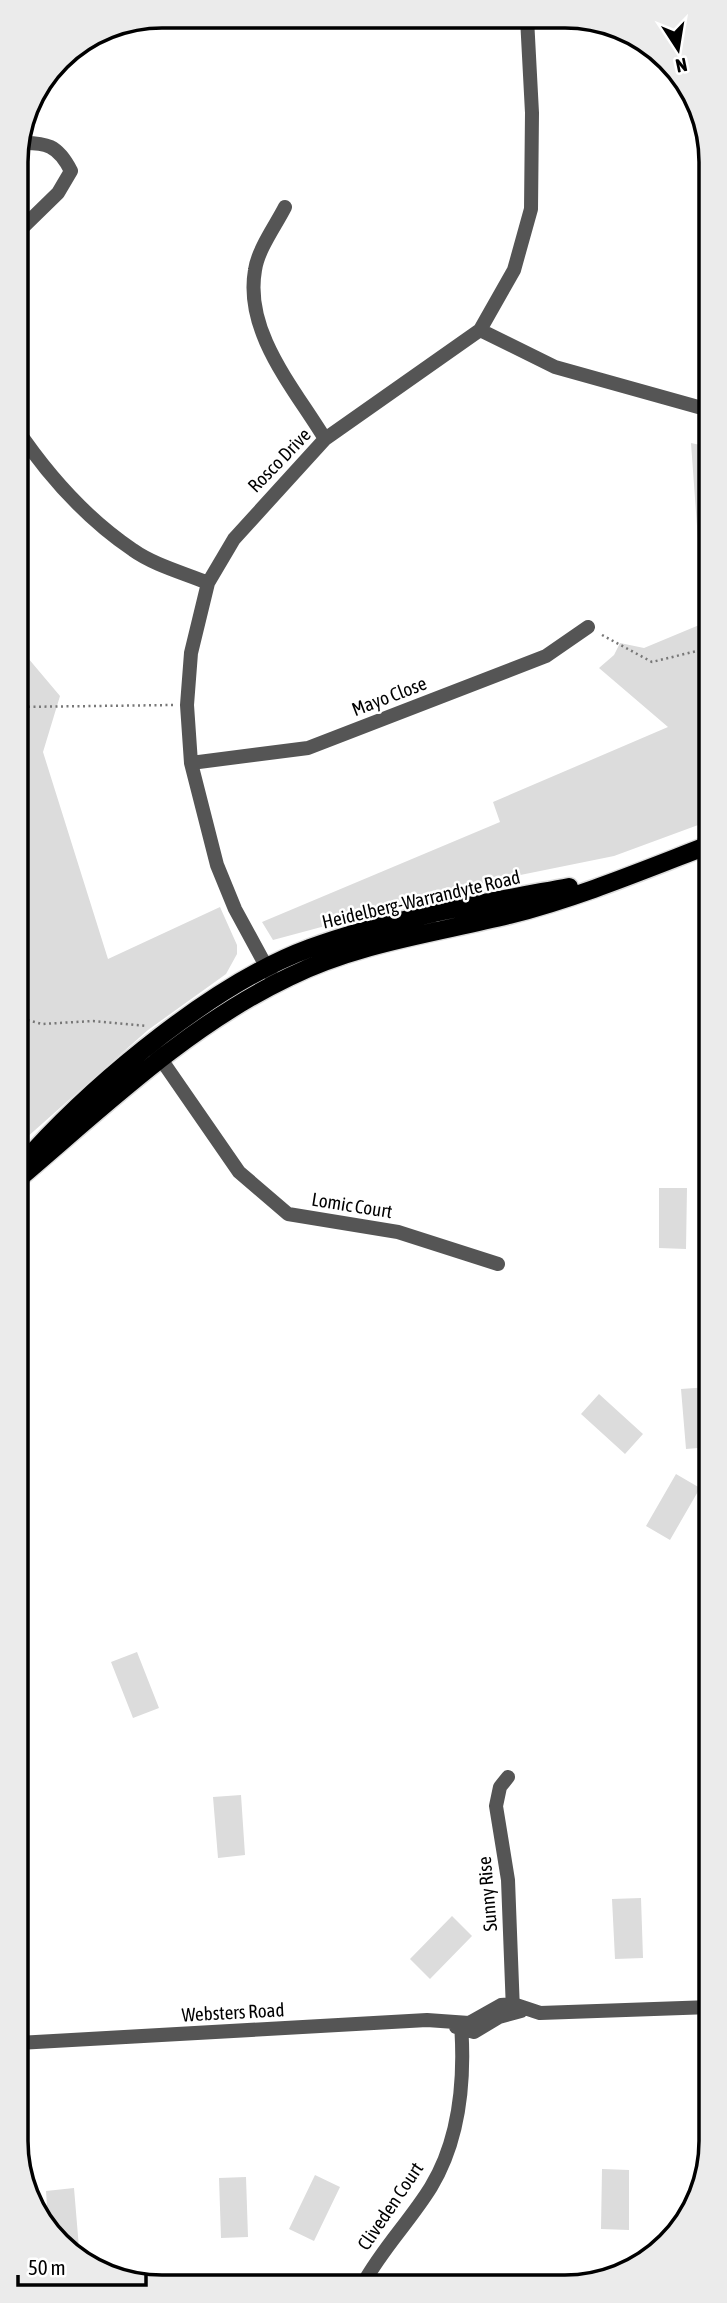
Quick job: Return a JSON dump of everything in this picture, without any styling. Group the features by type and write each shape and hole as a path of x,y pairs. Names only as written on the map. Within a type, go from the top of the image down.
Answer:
{"main road":[{"name":"Heidelberg-Warrandyte Road","path":"28,1160 76,1110 272,976 307,949 370,930 618,878 699,849"},
{"name":"Heidelberg-Warrandyte Road","path":"28,1170 156,1053"}],"street":[{"name":"Rosco Drive","path":"272,976 235,909 217,865 191,763 187,705 191,653 208,583 233,539 324,439 480,330 514,270 531,209 532,113 528,28"},
{"path":"28,222 58,193 71,171 64,157 44,142 30,143"},
{"path":"285,207 255,268 254,311 261,333 324,439"},
{"path":"480,330 555,367 699,407"},
{"path":"28,445 84,510 134,552 208,583"},
{"name":"Mayo Close","path":"191,763 308,748 545,656 588,627"},
{"name":"Lomic Court","path":"156,1053 239,1172 288,1214 398,1231 498,1264"},
{"name":"Sunny Rise","path":"508,1777 500,1787 496,1806 508,1880 513,2008"},
{"name":"Websters Road","path":"28,2042 427,2021 457,2026 469,2023 501,2005 529,2011 572,2012 699,2007"},
{"name":"Cliveden Court","path":"368,2275 375,2261 428,2190 443,2160 461,2093 457,2026"}],"path":[{"path":"588,627 652,662 699,650"},
{"path":"28,707 187,705"},
{"path":"28,1020 42,1024 93,1021 153,1026"}],"shaded area":[{"path":"691,443 699,445 699,554"},
{"path":"699,625 699,825 614,856 500,879 273,940 262,922 500,822 493,802 668,727 599,668 614,655 620,643 644,648"},
{"path":"28,658 60,696 43,752 108,959 220,907 237,945 237,954 226,974 148,1030 28,1136"},
{"path":"659,1188 687,1188 686,1249 659,1248"},
{"path":"699,1388 699,1448 686,1449 681,1389"},
{"path":"599,1394 643,1434 625,1454 581,1414"},
{"path":"676,1474 699,1487 670,1540 646,1526"},
{"path":"137,1652 159,1708 133,1718 111,1662"},
{"path":"241,1795 245,1855 218,1858 213,1797"},
{"path":"641,1898 643,1958 615,1959 612,1899"},
{"path":"452,1916 472,1936 430,1979 410,1959"},
{"path":"602,2169 629,2170 629,2230 601,2229"},
{"path":"315,2175 340,2187 314,2241 289,2229"},
{"path":"246,2177 248,2237 221,2238 219,2178"},
{"path":"74,2188 79,2245 67,2236 47,2209 46,2191"}]}
